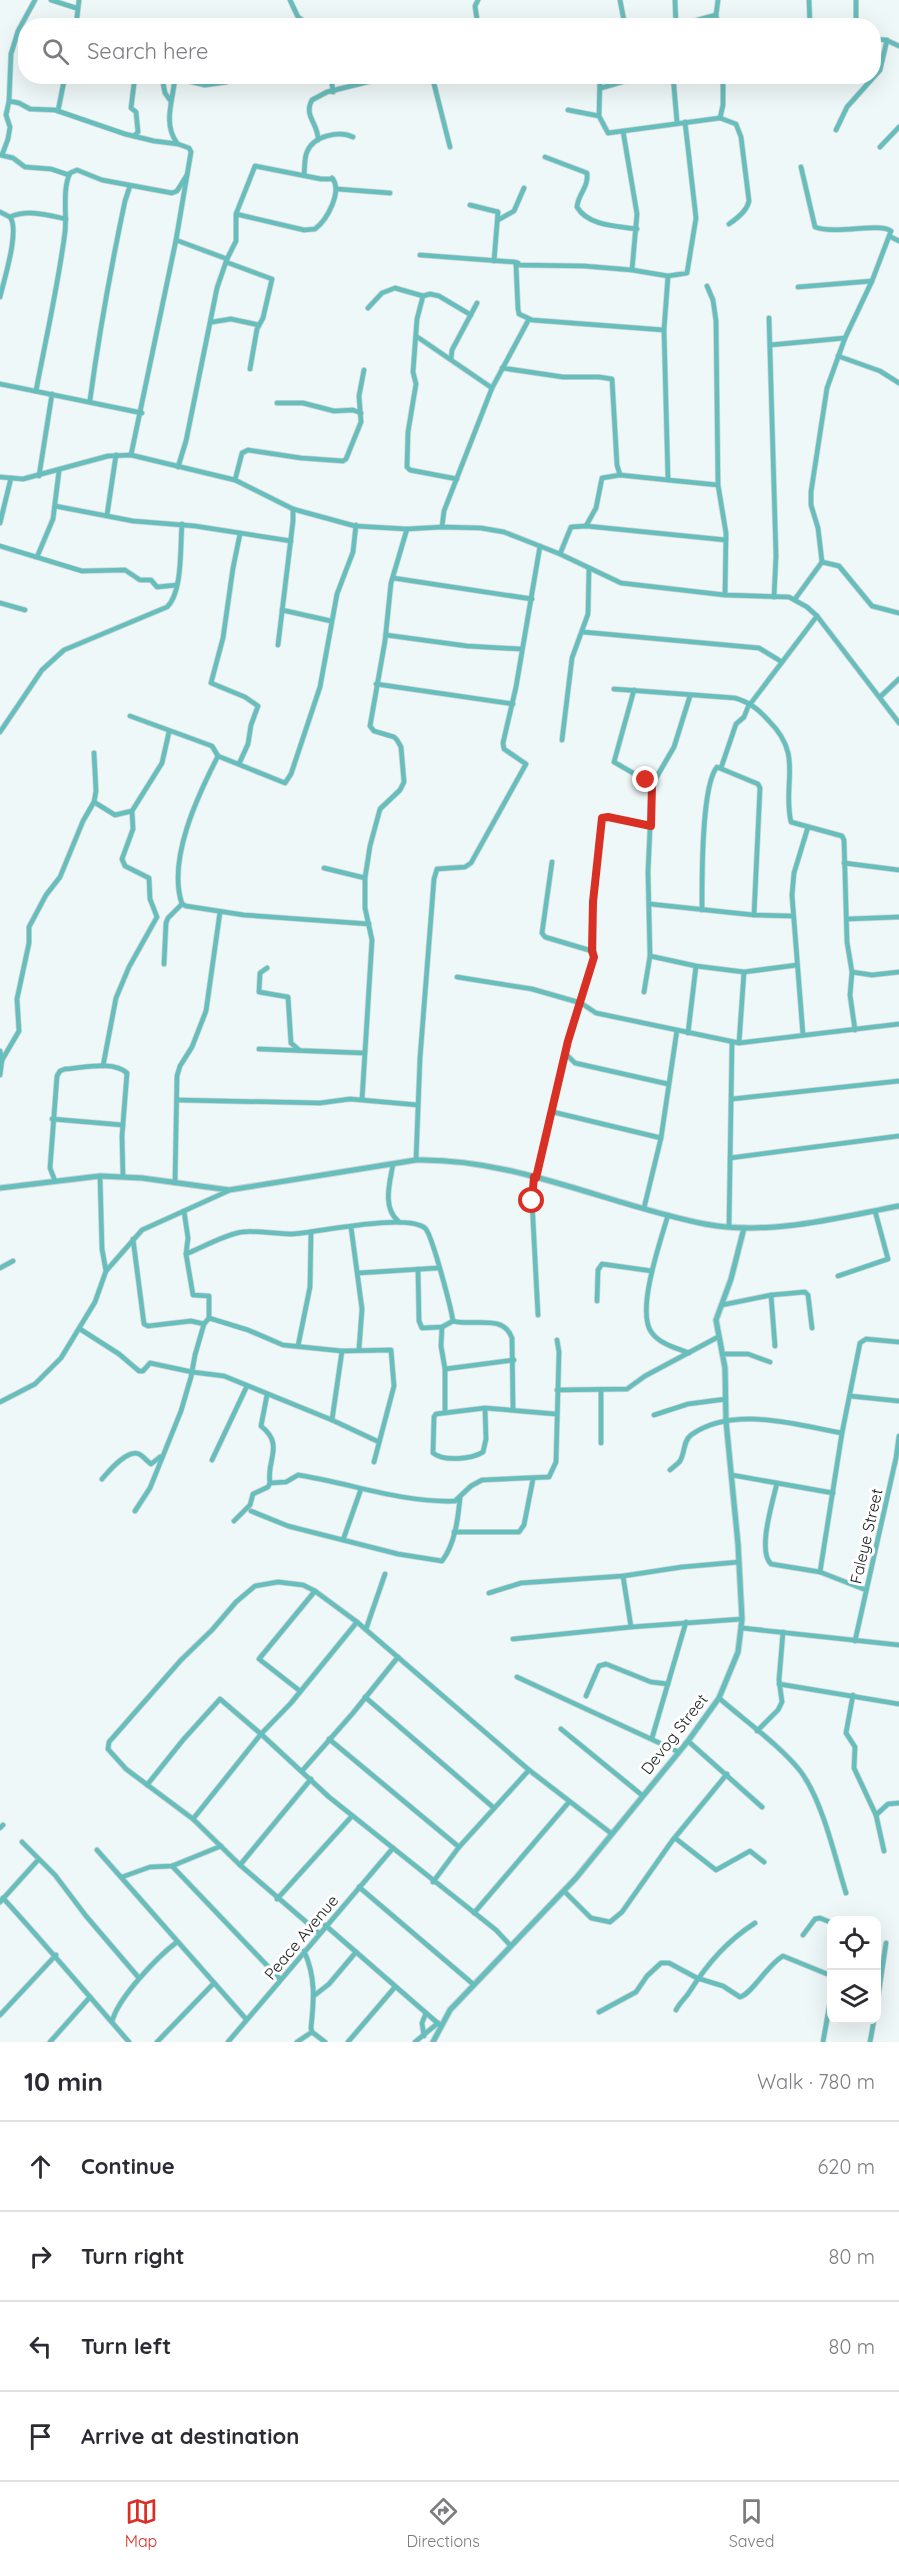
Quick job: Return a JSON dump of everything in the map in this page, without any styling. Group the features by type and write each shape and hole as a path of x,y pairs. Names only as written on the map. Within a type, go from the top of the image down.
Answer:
{"street":[{"path":"25,18 35,0"},
{"path":"51,0 76,8"},
{"path":"76,18 79,0"},
{"path":"290,0 299,18"},
{"path":"477,18 475,6 478,0"},
{"path":"620,0 624,18"},
{"path":"675,0 676,18"},
{"path":"717,18 718,0"},
{"path":"809,0 810,18"},
{"path":"856,0 856,18"},
{"path":"705,18 716,15"},
{"path":"18,31 11,54 9,101 6,115 10,127 1,155 13,158 25,167 51,169 69,175"},
{"path":"881,40 899,46"},
{"path":"881,66 887,40"},
{"path":"58,111 63,84"},
{"path":"134,84 131,108 136,112 138,118 138,132 134,136"},
{"path":"163,84 165,93 170,100"},
{"path":"174,84 170,100 170,121 178,144"},
{"path":"332,84 333,92"},
{"path":"318,140 318,134 309,116 309,106 316,96 362,84"},
{"path":"434,84 450,147"},
{"path":"601,84 600,116 608,133 720,118 738,127 749,201 748,206 738,218 729,224"},
{"path":"601,88 615,84"},
{"path":"674,84 677,123"},
{"path":"720,118 723,105 723,84"},
{"path":"836,130 851,102 867,84"},
{"path":"9,101 30,109 58,111 134,136 178,144 189,148 191,152 142,413 131,454"},
{"path":"568,110 600,116"},
{"path":"516,266 632,270 668,276 687,273 696,218 685,122"},
{"path":"880,147 899,127"},
{"path":"623,131 635,195 637,229 632,270"},
{"path":"304,176 307,150 318,140 338,133 353,137"},
{"path":"545,158 587,173 586,185 578,197 577,207 585,218 609,225 637,229"},
{"path":"178,467 186,441 212,322 217,288 237,236 236,214 255,166 321,179 332,178 333,179 335,183 337,189 322,222 315,229 304,230 236,214"},
{"path":"795,599 822,562 818,528 811,505 811,492 827,388 844,338 891,237 891,230 888,228 848,231 820,229 813,226 801,167"},
{"path":"69,175 77,170 102,180 172,193 177,191 189,172"},
{"path":"36,391 55,295 66,219 69,175"},
{"path":"90,400 96,343 130,186"},
{"path":"498,220 514,211 524,188"},
{"path":"337,189 390,193"},
{"path":"470,205 496,210 498,220 494,261"},
{"path":"0,212 10,216 18,213 34,213 66,219"},
{"path":"0,297 7,271 14,226 10,216"},
{"path":"891,237 899,241"},
{"path":"176,240 272,279 250,369"},
{"path":"420,255 518,263 516,266 519,314 529,319 664,330"},
{"path":"668,276 664,330 668,480"},
{"path":"798,287 872,280"},
{"path":"707,286 715,309 716,321 714,344 718,396 718,485 726,540 725,595"},
{"path":"368,308 390,288 423,296 430,294 439,296 471,315"},
{"path":"423,296 417,320 413,372 415,388 408,432 407,467 410,470 457,479"},
{"path":"451,358 477,303"},
{"path":"769,318 776,556 774,597"},
{"path":"212,322 231,319 259,325"},
{"path":"442,527 444,511 492,388 529,319"},
{"path":"416,336 492,388"},
{"path":"770,345 844,338"},
{"path":"838,356 880,371 899,383"},
{"path":"502,368 539,374 599,377 612,380 616,465 620,475"},
{"path":"235,480 242,453 248,450 301,458 343,461 347,457 361,422 359,405 363,370"},
{"path":"0,384 90,400 142,413"},
{"path":"39,476 52,394"},
{"path":"277,403 312,404 334,411 353,410 360,413"},
{"path":"353,410 359,405"},
{"path":"0,477 23,479 116,455 131,454 235,480 292,509 356,525 407,529 481,528 504,532 560,554 625,584 725,595 795,599 817,616 899,723"},
{"path":"107,515 116,455"},
{"path":"37,557 50,526 59,471"},
{"path":"586,526 596,508 602,478 620,475 718,485"},
{"path":"0,523 11,478"},
{"path":"55,506 133,521 182,524 291,541"},
{"path":"278,645 291,541 292,509"},
{"path":"0,732 42,670 64,650 85,639 167,607 172,602 177,585 182,524"},
{"path":"130,716 212,746 218,756 283,784 288,781 320,687 337,594 352,552 356,525"},
{"path":"560,554 571,527 586,526 726,540"},
{"path":"362,1100 372,940 365,900 365,878 370,846 380,809 400,790 404,782 401,747 397,740 370,729 393,578 407,529"},
{"path":"239,764 248,744 251,725 258,706 245,697 211,683 223,638 240,534"},
{"path":"0,546 82,571 125,570 140,580 151,580 157,587 177,585"},
{"path":"416,1160 434,879 437,869 465,867 471,863 525,768 524,762 503,747 513,704 540,546"},
{"path":"822,562 839,566 872,606 899,613"},
{"path":"562,740 572,658 588,614 589,568"},
{"path":"393,578 532,599"},
{"path":"0,603 25,610"},
{"path":"282,610 331,621"},
{"path":"721,768 736,724 744,717 751,702 817,616"},
{"path":"583,632 759,648 782,662"},
{"path":"386,635 467,646 521,649"},
{"path":"880,698 899,679"},
{"path":"376,684 513,704"},
{"path":"614,689 729,697 751,702 785,740 788,748 790,819 795,824 843,837 847,942 852,972 850,995 855,1030"},
{"path":"634,690 614,762 652,784"},
{"path":"644,992 650,956 648,872 652,784 674,747 690,696"},
{"path":"103,1066 116,998 129,967 157,917 150,899 149,878 125,866 122,862 133,829 132,811 162,763 169,732"},
{"path":"2,1060 19,1031 17,999 29,943 28,927 46,895 60,877 83,821 94,802 96,791 94,753"},
{"path":"164,964 166,923 182,904 178,875 184,841 199,794 218,756"},
{"path":"702,910 702,852 705,820 714,770 717,767 758,784 760,788 754,915"},
{"path":"94,802 115,814 132,811"},
{"path":"538,1315 532,1201 535,1177 553,1112 565,1053 594,957 592,951 593,902 602,818 608,817 651,826"},
{"path":"803,1035 792,916 794,873 808,827"},
{"path":"552,862 542,933 545,936 592,951"},
{"path":"844,863 899,870"},
{"path":"324,868 365,878"},
{"path":"182,904 220,912 275,919 295,918 369,924"},
{"path":"650,904 754,915 792,916"},
{"path":"175,1183 177,1076 180,1066 192,1047 206,1011 220,912"},
{"path":"847,919 899,917"},
{"path":"650,956 696,966 744,972 797,965"},
{"path":"688,1033 696,966"},
{"path":"267,968 260,973 259,992 288,998 291,1043 299,1050"},
{"path":"740,1043 744,972"},
{"path":"852,972 872,975 899,972"},
{"path":"457,977 532,989 580,1003 596,1013 740,1043 899,1024"},
{"path":"644,1208 661,1138 677,1030"},
{"path":"729,1226 732,1042"},
{"path":"259,1049 364,1053"},
{"path":"0,1052 2,1060 0,1074"},
{"path":"565,1053 574,1064 668,1084"},
{"path":"55,1181 50,1168 52,1119 60,1071 103,1066 127,1072 123,1125 123,1177"},
{"path":"732,1099 899,1081"},
{"path":"177,1100 320,1103 362,1100 418,1105"},
{"path":"553,1112 661,1138"},
{"path":"52,1119 123,1125"},
{"path":"730,1158 899,1136"},
{"path":"0,1402 35,1384 61,1358 95,1302 106,1271 133,1239 151,1224 230,1190 416,1160 469,1163 535,1177 706,1224 744,1228 797,1225 899,1206"},
{"path":"393,1164 388,1192 389,1204 394,1218 398,1221"},
{"path":"0,1188 100,1176 230,1190"},
{"path":"100,1176 102,1249 106,1271"},
{"path":"135,1511 150,1488 181,1411 204,1324 209,1318 209,1296 193,1294 186,1254 188,1238 184,1211"},
{"path":"838,1276 888,1259 875,1211"},
{"path":"668,1215 652,1271 647,1307 649,1329 660,1342 689,1353"},
{"path":"186,1254 242,1232 266,1234 311,1232 398,1221 424,1228 433,1246 453,1320"},
{"path":"351,1227 353,1258 358,1273 362,1309 359,1349"},
{"name":"Devog Street","path":"433,2042 439,2025 450,2010 564,1891 688,1741 719,1698 738,1652 742,1628 739,1562 722,1354 716,1320 744,1228"},
{"path":"298,1346 310,1287 311,1232"},
{"path":"133,1239 144,1324 148,1326 192,1321 204,1324"},
{"path":"0,1268 13,1261"},
{"path":"597,1301 598,1270 602,1264 652,1271"},
{"path":"358,1273 438,1268"},
{"path":"418,1269 419,1321 422,1328 442,1327 453,1320"},
{"path":"722,1305 771,1295 807,1293 812,1328"},
{"path":"771,1295 776,1346"},
{"path":"209,1318 248,1330 283,1345 342,1350 388,1348 393,1353 394,1386 374,1462"},
{"path":"453,1320 461,1323 503,1325 508,1328 512,1338 514,1360 513,1409"},
{"path":"442,1327 445,1413"},
{"path":"80,1329 119,1354 139,1371 143,1371 150,1362 192,1372 224,1376 332,1420 379,1442"},
{"path":"557,1390 627,1389 645,1376 718,1337"},
{"path":"270,1483 286,1482 298,1475 361,1488 455,1501 471,1486 482,1480 549,1477 555,1467 557,1340"},
{"path":"820,1572 842,1433 861,1341 899,1342"},
{"path":"332,1420 342,1350"},
{"path":"722,1354 748,1354 770,1362"},
{"path":"444,1369 514,1360"},
{"path":"212,1460 247,1386"},
{"path":"601,1390 601,1443"},
{"path":"234,1521 249,1505 253,1494 268,1487 270,1483 268,1473 275,1449 268,1431 261,1426 267,1395"},
{"path":"850,1396 899,1401"},
{"path":"654,1415 688,1404 726,1399"},
{"path":"485,1408 485,1449 480,1455 441,1457 433,1453 436,1414 485,1408 556,1414"},
{"path":"670,1470 681,1460 686,1443 691,1436 726,1421 758,1420 842,1433"},
{"name":"Faleye Street","path":"855,1641 898,1458 899,1436"},
{"path":"102,1479 132,1454 139,1454 151,1464 162,1456"},
{"path":"732,1475 833,1493"},
{"path":"454,1533 519,1532 524,1524 533,1479"},
{"path":"777,1483 767,1532 765,1555 768,1561 771,1564 820,1572 866,1590"},
{"path":"343,1540 361,1488"},
{"path":"251,1511 288,1526 398,1554 442,1561 447,1555 458,1525 460,1498"},
{"path":"489,1593 521,1583 623,1576 682,1567 739,1562"},
{"path":"366,1629 385,1574"},
{"path":"623,1576 631,1627"},
{"path":"319,1933 277,1899 193,1818 147,1785 114,1757 108,1749 110,1742 182,1660 236,1602 255,1586 278,1582 303,1585 315,1591 366,1629 529,1770 612,1834"},
{"path":"300,1691 259,1659 315,1591"},
{"path":"513,1639 686,1622 742,1619"},
{"path":"193,1818 357,1622"},
{"path":"652,1738 686,1622"},
{"path":"742,1628 899,1645"},
{"path":"757,1731 781,1706 779,1684 783,1632"},
{"path":"302,1771 398,1657"},
{"path":"586,1696 599,1666 606,1664 651,1682 668,1684"},
{"path":"518,1677 591,1713 652,1738 679,1752"},
{"path":"779,1684 899,1704"},
{"path":"853,1695 846,1733 856,1750 854,1768 876,1815 884,1851"},
{"path":"365,1697 494,1808"},
{"path":"719,1698 787,1758 805,1779 830,1841 846,1893"},
{"path":"147,1785 219,1699 224,1701 352,1816 496,1930 510,1946"},
{"path":"561,1729 643,1796"},
{"path":"329,1739 459,1847"},
{"path":"688,1741 728,1774 762,1807"},
{"path":"433,1882 459,1847 529,1770"},
{"path":"564,1891 591,1918 610,1922 622,1912 675,1838 728,1774"},
{"path":"240,1865 311,1779"},
{"path":"474,1913 569,1802"},
{"path":"876,1815 888,1804 899,1803"},
{"path":"277,1899 352,1816"},
{"path":"675,1838 716,1870 750,1851 764,1862"},
{"path":"22,1842 55,1875 86,1916 139,1978"},
{"path":"122,1876 150,1867 172,1866 221,1846"},
{"name":"Peace Avenue","path":"228,2042 393,1848"},
{"path":"97,1850 246,2019"},
{"path":"38,1860 2,1900 56,1955 129,2042"},
{"path":"172,1866 280,1980"},
{"path":"359,1887 473,1984"},
{"path":"803,1935 816,1919 827,1921"},
{"path":"676,2010 697,1978 727,1944 755,1923"},
{"path":"326,1925 439,2025 415,2042"},
{"path":"112,2022 114,2012 139,1978 177,1942"},
{"path":"881,1977 886,1943"},
{"path":"304,1951 310,1965 315,1995 312,2032"},
{"path":"315,1995 328,1984 356,1952"},
{"path":"0,2015 56,1955"},
{"path":"599,2012 636,1992 647,1976 661,1963 669,1963 697,1978 723,1986 742,1997 750,1991 772,1962 783,1956 827,1974"},
{"path":"158,2042 214,1983"},
{"path":"348,2042 396,1987"},
{"path":"52,2042 90,1997"},
{"path":"106,2015 114,2012"},
{"path":"424,2036 422,2024 426,2013"},
{"path":"823,2042 827,2016"},
{"path":"870,2042 873,2024"},
{"path":"297,2042 312,2032"},
{"path":"312,2032 325,2042"}],"route":[{"path":"532,1201 534,1177 536,1178 553,1112 568,1041 594,957 592,951 593,902 598,837 602,818 608,817 651,826 652,784 646,780"}]}
